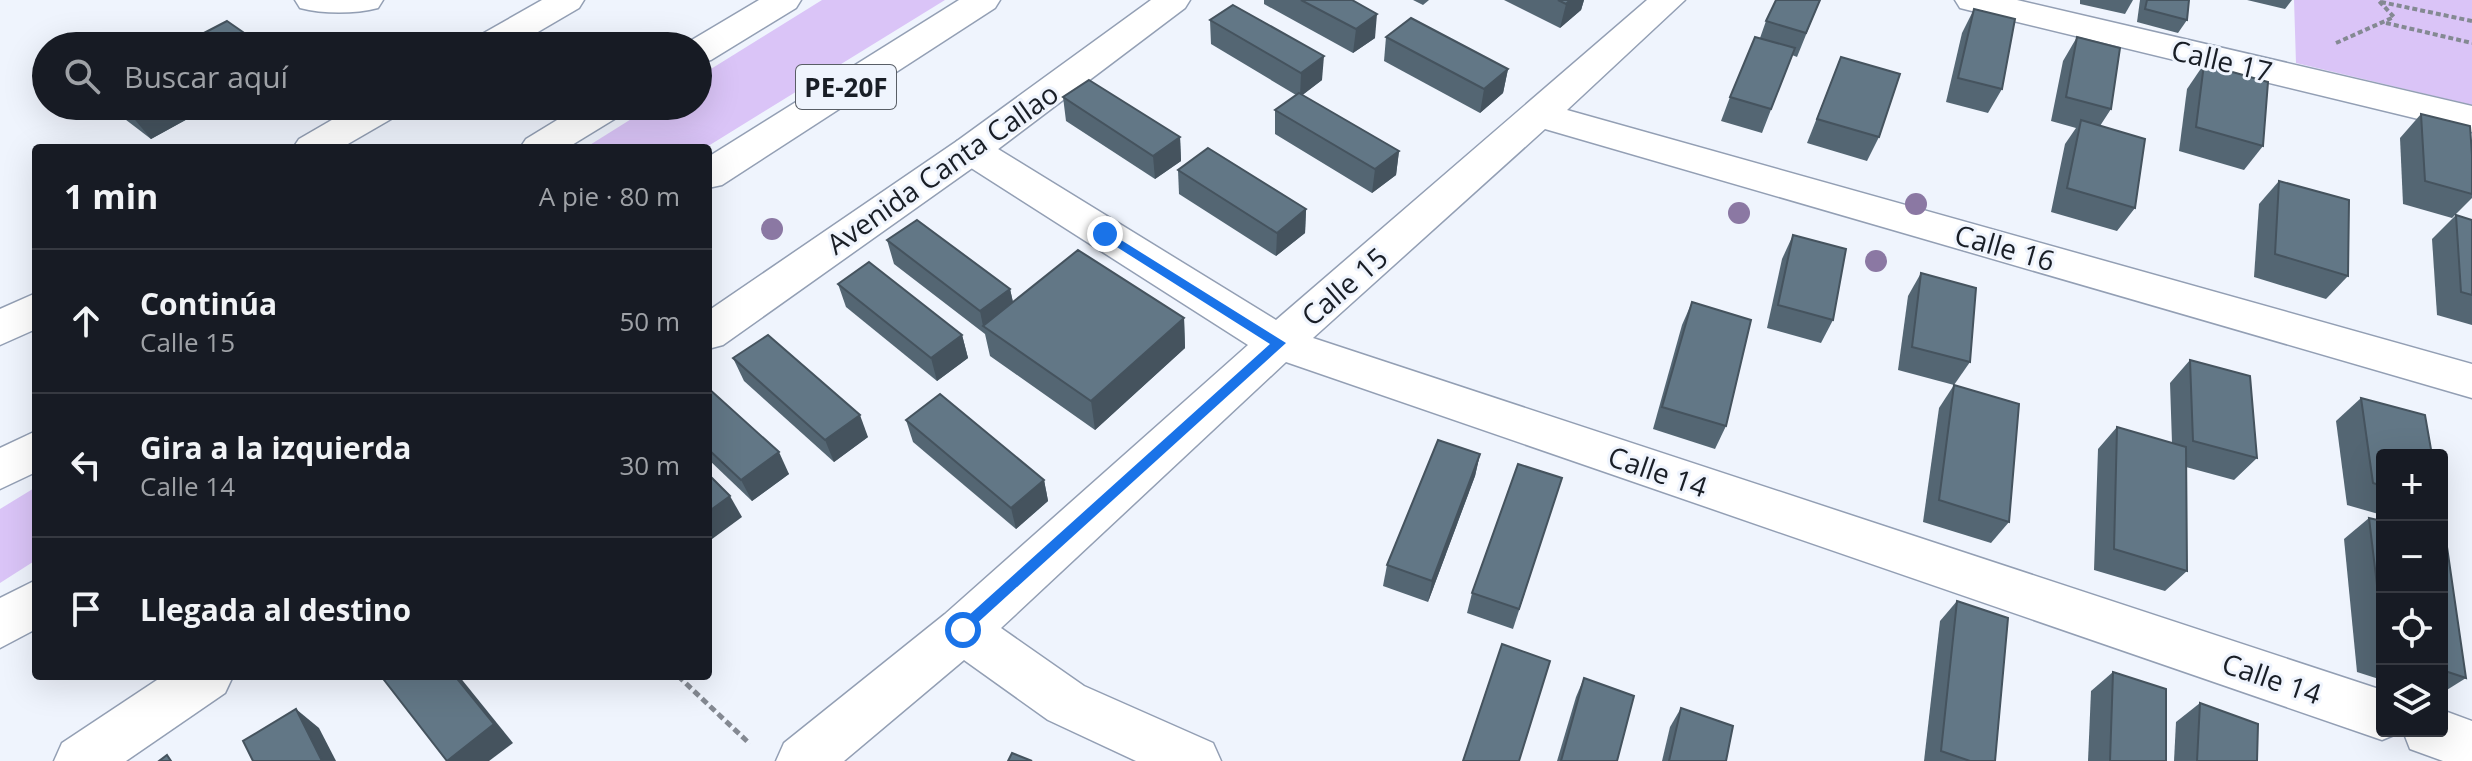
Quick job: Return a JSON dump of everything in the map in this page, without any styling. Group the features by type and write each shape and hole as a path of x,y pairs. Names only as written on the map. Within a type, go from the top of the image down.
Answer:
{"street":[{"path":"312,0 366,0"},
{"path":"512,32 567,0"},
{"path":"712,44 784,0"},
{"name":"PE-20F","path":"712,172 983,0"},
{"name":"Avenida Canta Callao","path":"712,330 971,150 1173,0"},
{"name":"Calle 15","path":"803,761 963,630 1279,343 1668,0"},
{"name":"Calle 17","path":"1972,0 2472,119"},
{"name":"Calle 16","path":"1538,114 2472,381"},
{"path":"319,144 361,120"},
{"path":"546,144 585,120"},
{"name":"Calle 14","path":"971,150 1279,343 2376,713"},
{"path":"0,470 32,452"},
{"path":"0,625 32,605"},
{"path":"963,630 1066,703 1194,761"},
{"path":"81,761 201,680"},
{"path":"2446,737 2472,746"}],"path":[{"path":"2268,71 2394,17 2379,1"},
{"path":"2379,1 2472,21"},
{"path":"2385,23 2472,43"},
{"path":"682,680 757,750"}],"shaded area":[{"path":"822,0 945,0 711,144 591,144 630,120 712,120 712,68"},
{"path":"2294,0 2472,0 2472,105 2296,63"},
{"path":"32,489 32,563 0,583 0,509"}],"building":[{"path":"1301,0 1352,0 1377,14 1356,29"},
{"path":"1776,0 1820,0 1806,33 1766,21"},
{"path":"2147,0 2189,0 2187,20 2145,9"},
{"path":"1233,5 1324,56 1301,73 1210,20"},
{"path":"1974,9 2015,19 2002,89 1958,78"},
{"path":"1411,18 1508,69 1484,89 1386,37"},
{"path":"227,21 243,32 206,32"},
{"path":"1755,37 1795,48 1771,109 1730,97"},
{"path":"2077,37 2120,48 2111,109 2066,97"},
{"path":"1841,57 1900,74 1879,137 1817,119"},
{"path":"2204,64 2268,82 2263,146 2196,127"},
{"path":"1089,80 1180,137 1153,156 1063,97"},
{"path":"1299,93 1399,151 1375,169 1275,110"},
{"path":"2421,114 2470,126 2472,194 2425,181"},
{"path":"2081,120 2145,139 2135,208 2067,188"},
{"path":"1208,148 1306,209 1277,233 1178,170"},
{"path":"2279,181 2349,200 2348,276 2275,254"},
{"path":"2456,215 2472,220 2472,295 2461,292"},
{"path":"917,220 1010,289 980,311 887,240"},
{"path":"1793,235 1846,249 1833,320 1778,305"},
{"path":"1078,250 1184,318 1091,401 983,326"},
{"path":"869,262 962,335 931,358 838,284"},
{"path":"1921,273 1976,288 1970,362 1912,347"},
{"path":"1692,302 1751,320 1726,426 1662,407"},
{"path":"768,335 860,415 825,440 733,358"},
{"path":"2190,360 2250,376 2257,458 2193,441"},
{"path":"1954,385 2019,404 2009,522 1939,500"},
{"path":"712,392 779,452 741,480 712,453"},
{"path":"940,394 1044,480 1011,508 906,420"},
{"path":"2361,398 2425,415 2431,449 2376,449 2376,484 2373,483"},
{"path":"2117,427 2186,447 2187,571 2114,549"},
{"path":"1438,440 1480,454 1432,581 1387,565"},
{"path":"1518,464 1562,478 1519,609 1472,593"},
{"path":"712,478 730,496 712,509"},
{"path":"2369,518 2376,520 2376,577"},
{"path":"2448,554 2466,678 2448,672"},
{"path":"1957,601 2008,618 1995,761 1970,761 1941,751"},
{"path":"1502,644 1550,661 1519,761 1463,761"},
{"path":"2113,672 2166,689 2166,761 2110,761"},
{"path":"1584,678 1634,696 1617,761 1561,761"},
{"path":"384,680 458,680 494,724 447,761"},
{"path":"2200,703 2258,724 2257,761 2197,761"},
{"path":"1681,708 1733,726 1726,761 1669,761"},
{"path":"296,709 322,761 253,761 243,741"},
{"path":"1012,753 1032,761 1008,761"}],"route":[{"path":"963,630 1279,343 1105,234"}]}
